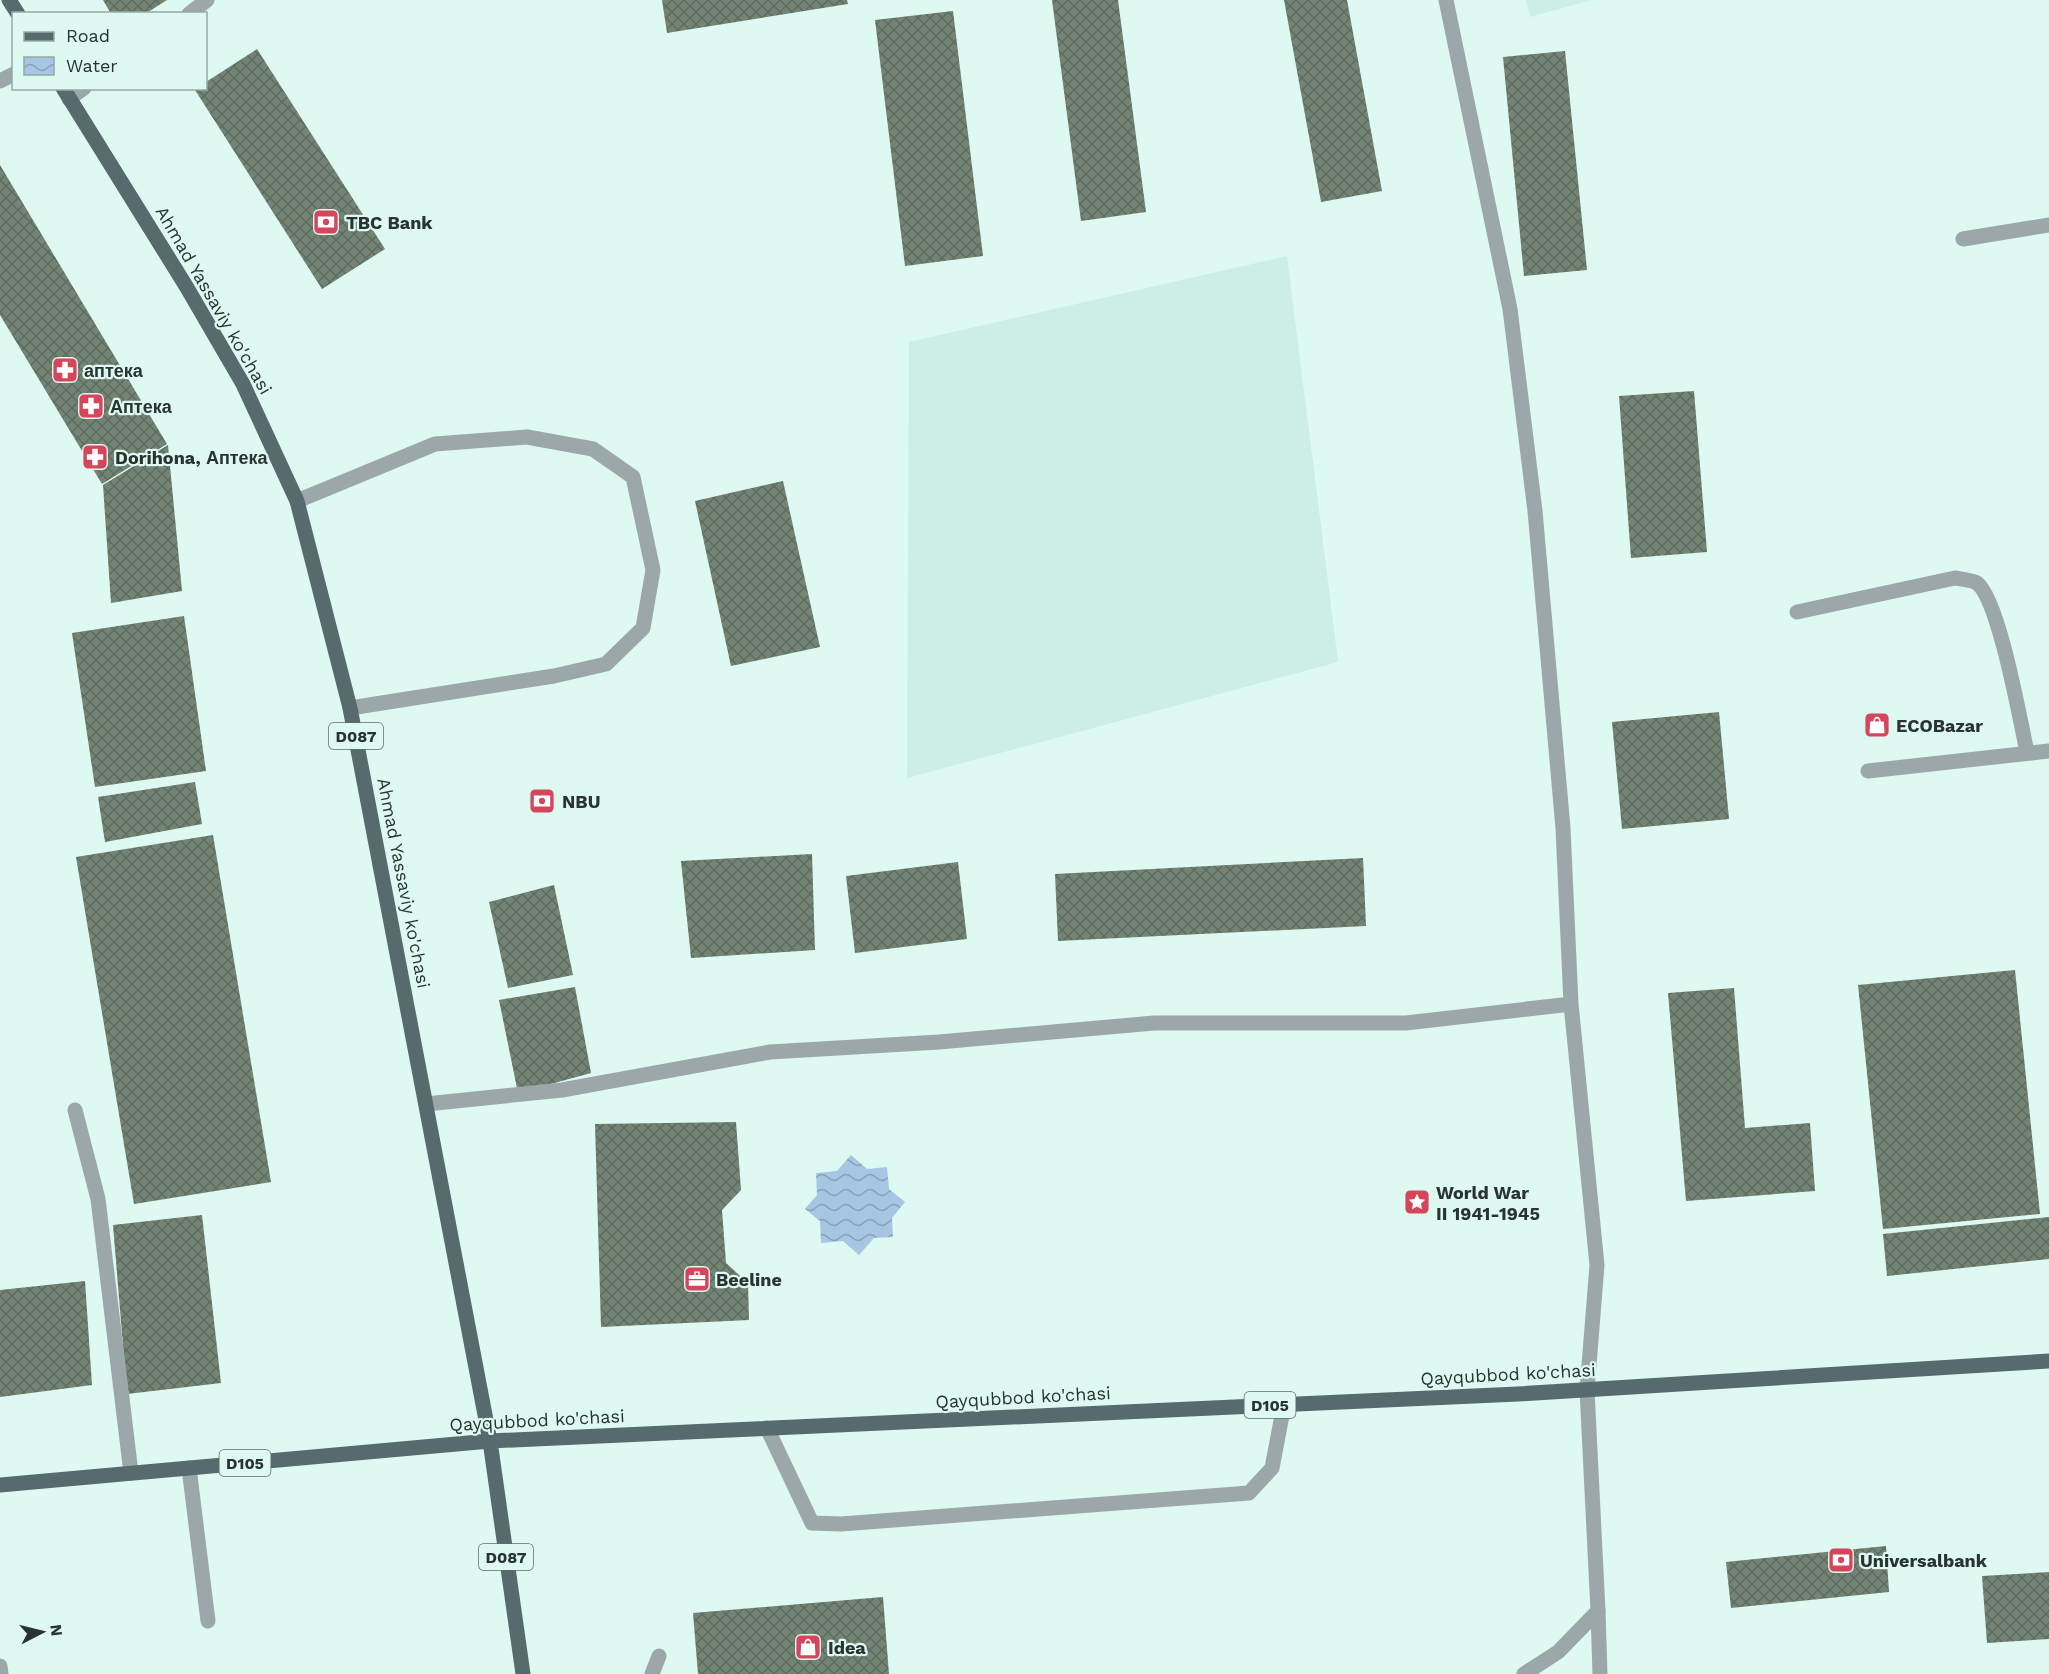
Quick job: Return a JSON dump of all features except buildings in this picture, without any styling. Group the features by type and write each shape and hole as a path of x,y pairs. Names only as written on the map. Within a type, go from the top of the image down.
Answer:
{"main road":[{"name":"Ahmad Yassaviy ko'chasi","path":"66,94 186,286 243,384 297,501 350,708 490,1441 523,1674"},
{"name":"Qayqubbod ko'chasi","path":"0,1485 490,1441 1587,1390 2049,1361"}],"street":[{"path":"192,12 207,0"},
{"path":"1446,0 1513,331 1535,511 1562,816 1571,1004 1597,1265 1587,1390 1600,1674"},
{"path":"1963,239 2049,225"},
{"path":"297,501 435,444 527,437 593,448 633,477 653,570 642,628 606,664 554,676 350,708"},
{"path":"1797,612 1954,578 1976,583 1989,599 2011,676 2027,752"},
{"path":"1868,771 2049,751"},
{"path":"426,1104 562,1090 770,1052 939,1042 1154,1023 1406,1023 1571,1004"},
{"path":"75,1110 98,1199 131,1473"},
{"path":"767,1428 812,1523 841,1524 1249,1493 1272,1468 1284,1405"},
{"path":"189,1468 208,1621"},
{"path":"1524,1674 1558,1652 1598,1611"},
{"path":"652,1674 659,1656"},
{"path":"0,1666 1,1674"}],"shaded area":[{"path":"1526,0 1591,0 1530,17"},
{"path":"1287,256 1338,662 907,778 909,342"}],"water":[{"path":"851,1155 867,1169 887,1167 889,1189 905,1202 892,1218 893,1237 874,1238 859,1255 843,1241 821,1243 820,1221 805,1209 817,1195 816,1173 837,1171"}],"place":[{"name":"TBC Bank","path":"326,222"},
{"name":"аптека","path":"65,370"},
{"name":"Аптека","path":"91,406"},
{"name":"Dorihona, Аптека","path":"95,457"},
{"name":"ECOBazar","path":"1877,725"},
{"name":"NBU","path":"542,801"},
{"name":"World War II 1941-1945","path":"1417,1202"},
{"name":"Beeline","path":"697,1279"},
{"name":"Universalbank","path":"1841,1560"},
{"name":"Idea","path":"808,1647"}]}
